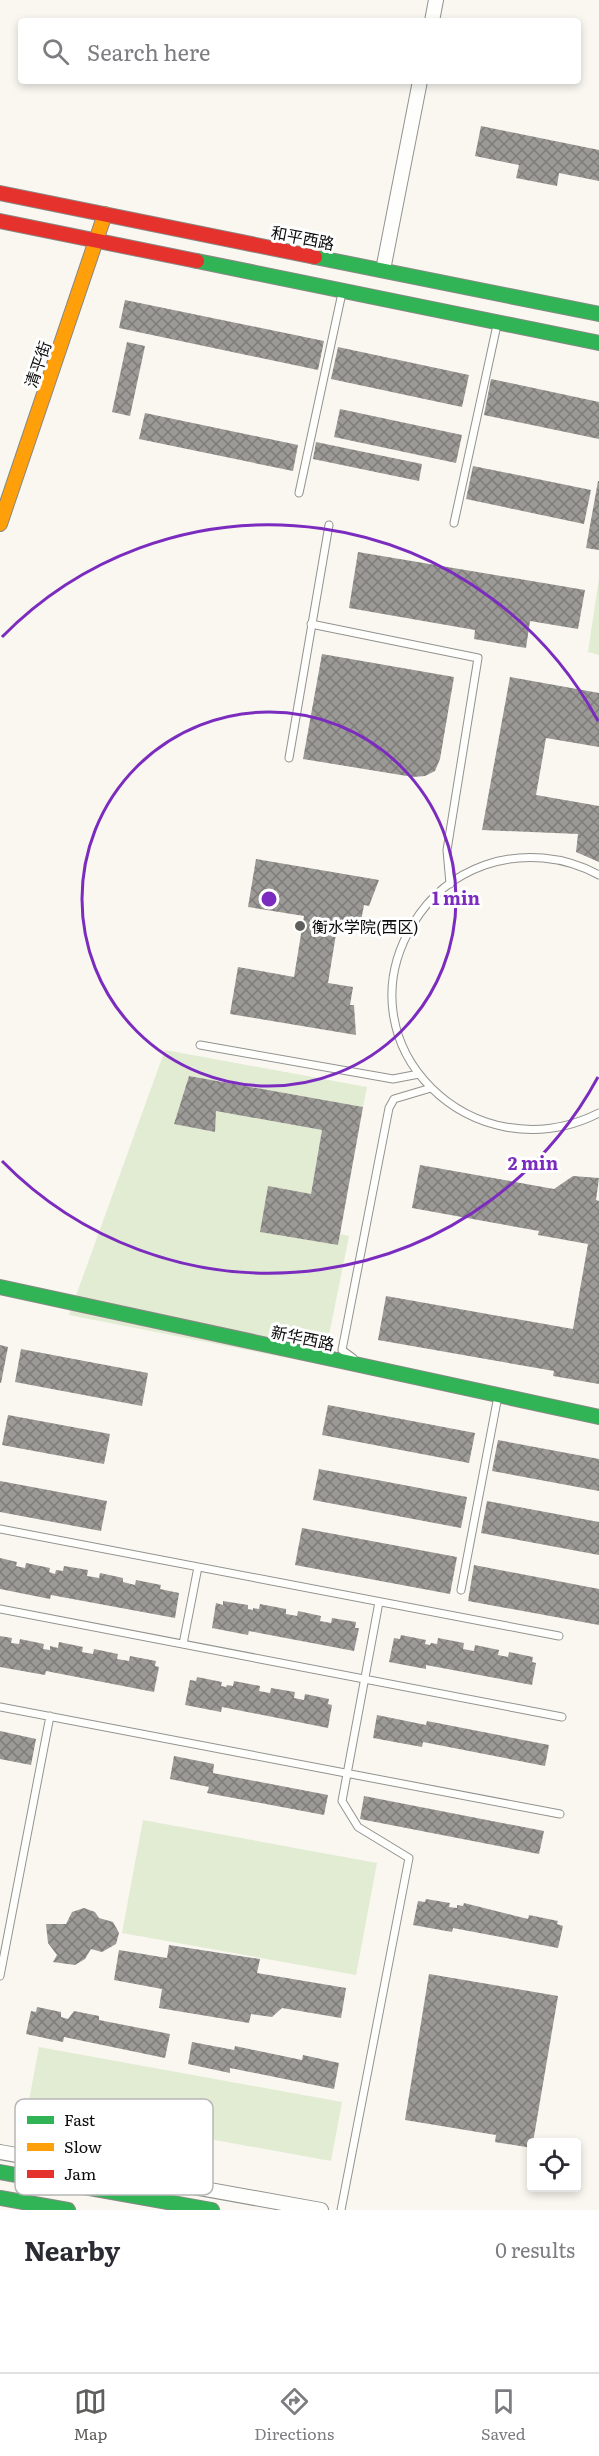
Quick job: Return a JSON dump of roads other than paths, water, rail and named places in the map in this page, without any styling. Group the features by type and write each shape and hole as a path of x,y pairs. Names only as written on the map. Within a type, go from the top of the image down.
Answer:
{"main road":[{"name":"和平西路","path":"0,193 599,314"},
{"name":"清平街","path":"0,524 105,214"},
{"path":"0,221 599,343"},
{"name":"新华西路","path":"0,1287 599,1417"},
{"path":"0,2172 15,2175"},
{"path":"128,2195 212,2210"},
{"path":"0,2198 68,2210"}],"street":[{"path":"433,18 436,0"},
{"path":"383,270 419,84"},
{"path":"0,2152 15,2155"},
{"path":"213,2190 321,2210"}],"lane":[{"path":"299,493 343,291"},
{"path":"454,523 498,322"},
{"path":"289,758 328,525"},
{"path":"312,624 478,658 447,850 450,884"},
{"path":"599,875 568,862 531,857 493,862 475,868 450,884 418,915 401,949 396,967 394,1004 396,1023 405,1050 419,1074 445,1101 477,1120 513,1130 550,1130 568,1126 599,1113"},
{"path":"200,1045 393,1079 419,1074"},
{"path":"431,1088 394,1099 389,1108 342,1350 350,1357 599,1409"},
{"path":"461,1590 498,1396"},
{"path":"0,1529 559,1636"},
{"path":"183,1644 198,1567"},
{"path":"340,2210 409,1858 371,1838 350,1817 342,1801 379,1602"},
{"path":"0,1609 562,1717"},
{"path":"0,1707 560,1814"},
{"path":"0,1976 50,1716"}],"place":[{"name":"衡水学院(西区)","path":"300,926"}]}
